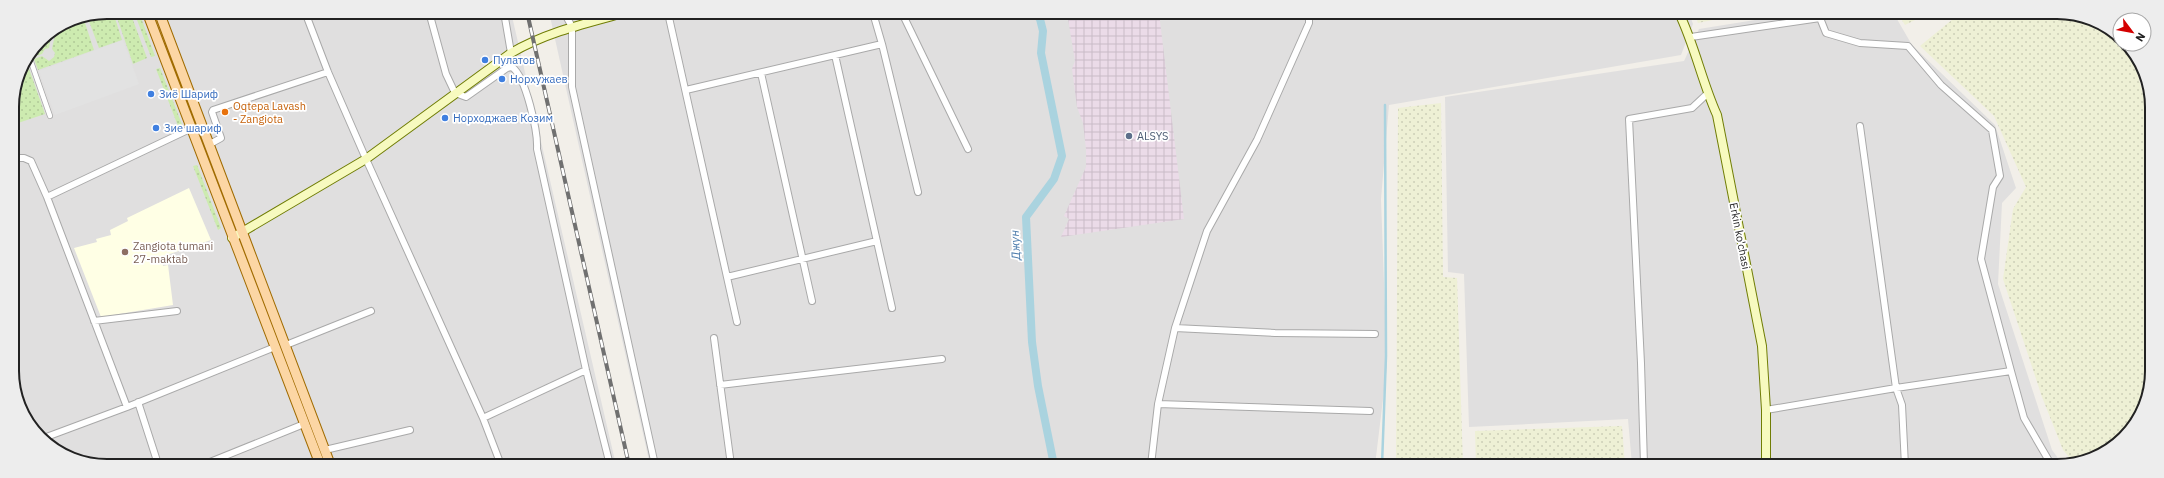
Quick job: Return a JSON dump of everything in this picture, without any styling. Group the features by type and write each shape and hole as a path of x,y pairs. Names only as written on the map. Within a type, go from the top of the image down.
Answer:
{"main road":[{"path":"150,19 192,128 232,238 318,459"},
{"path":"162,19 329,459"},
{"path":"232,238 243,233 366,159 512,52 533,40 601,19"},
{"name":"Erkin ko'chasi","path":"1682,19 1691,37 1708,94 1716,115 1762,346 1766,410 1766,459"}],"street":[{"path":"308,19 328,72 483,418 499,459"},
{"path":"431,19 446,74 455,93 466,97 507,68 512,67 516,70 533,116 537,137 537,149 586,370 608,459"},
{"path":"505,19 512,52"},
{"path":"568,19 572,27 572,87 654,459"},
{"path":"670,19 737,322"},
{"path":"875,19 918,192"},
{"path":"905,19 968,149"},
{"path":"1153,459 1158,404 1175,328 1207,231 1257,140 1309,23 1309,19"},
{"path":"1691,37 1813,19"},
{"path":"1820,19 1826,33 1860,44 1908,46 1942,85 1992,130 2000,176 1993,187 1981,259 2024,418 2048,459"},
{"path":"686,90 882,44"},
{"path":"835,55 892,308"},
{"path":"31,63 50,116"},
{"path":"210,144 220,140 221,138 212,112 213,110 328,72"},
{"path":"761,73 812,301"},
{"path":"1644,459 1641,363 1629,119 1692,108 1708,94"},
{"path":"1860,126 1896,388 1902,405 1905,459"},
{"path":"47,197 192,128"},
{"path":"19,158 24,158 31,161 47,197 127,407"},
{"path":"727,277 804,260 877,241"},
{"path":"94,321 177,311"},
{"path":"286,345 371,311"},
{"path":"1175,328 1275,333 1375,334"},
{"path":"714,338 730,459"},
{"path":"48,436 127,407 275,347"},
{"path":"720,385 942,359"},
{"path":"483,418 586,370"},
{"path":"1766,410 1896,388 2011,371"},
{"path":"138,402 156,459"},
{"path":"1158,404 1370,411"},
{"path":"217,459 304,424"},
{"path":"326,450 410,430"}],"shaded area":[{"path":"107,19 513,19 615,459 107,459 90,457 68,450 49,437 37,425 22,394 19,371 19,101 22,84 28,68 37,53 53,37 79,24"},
{"path":"551,19 1691,19 1693,24 1681,55 1389,105 1381,199 1387,366 1376,459 649,459"},
{"name":"ALSYS","path":"1068,19 1160,19 1184,219 1061,237 1069,219 1064,216 1086,167 1086,149 1083,123 1077,107 1072,69 1075,61"},
{"path":"1696,19 1717,19 1698,23"},
{"path":"1762,19 1897,19 1912,45 1995,125 2016,188 2002,203 1998,284 2052,450 2059,459 1631,459 1628,419 1469,427 1464,274 1448,272 1445,97 1684,61 1699,29"},
{"path":"1901,19 1917,19 1905,25"},
{"path":"1953,19 2057,19 2080,22 2091,26 2112,38 2112,52 2127,53 2136,70 2145,101 2145,377 2142,394 2130,420 2111,441 2080,456 2070,458 2063,450 2042,397 2003,279 2013,209 2026,187 1994,116 1920,46"},
{"path":"123,40 139,84 55,115 39,71"},
{"path":"1441,103 1443,277 1457,278 1463,459 1396,459 1398,108"},
{"name":"Zangiota tumani 27-maktab","path":"189,188 211,240 161,257 163,266 168,265 173,305 101,317 74,248 97,242 96,239 111,235 110,230 128,221 127,218"},
{"path":"1622,426 1625,459 1476,459 1475,431"}],"green space":[{"path":"115,19 122,40 99,48 89,21"},
{"path":"117,19 133,19 147,58 133,64"},
{"path":"137,19 142,19 155,56 151,57"},
{"path":"85,22 94,50 38,70 34,59 42,56 49,61 54,57 55,53 52,49 55,36 73,26"},
{"path":"51,39 49,48 45,49 42,54 35,56"},
{"path":"29,67 45,114 19,123 19,101 22,84"},
{"path":"160,68 183,127 178,126 156,69"},
{"path":"197,165 221,228 218,230 193,166"}],"waterway":[{"name":"Джун","path":"1040,19 1043,31 1041,53 1062,156 1054,179 1026,217 1032,342 1038,386 1053,459"},
{"path":"1382,459 1386,356 1385,105"}],"railway":[{"path":"529,19 628,459"}],"place":[{"name":"Пулатов","path":"485,60"},
{"name":"Норхужаев","path":"502,79"},
{"name":"Зиё Шариф","path":"151,94"},
{"name":"Oqtepa Lavash - Zangiota","path":"225,112"},
{"name":"Норходжаев Козим","path":"445,118"},
{"name":"Зие шариф","path":"156,128"},
{"name":"ALSYS","path":"1129,136"},
{"name":"Zangiota tumani 27-maktab","path":"125,252"}]}
